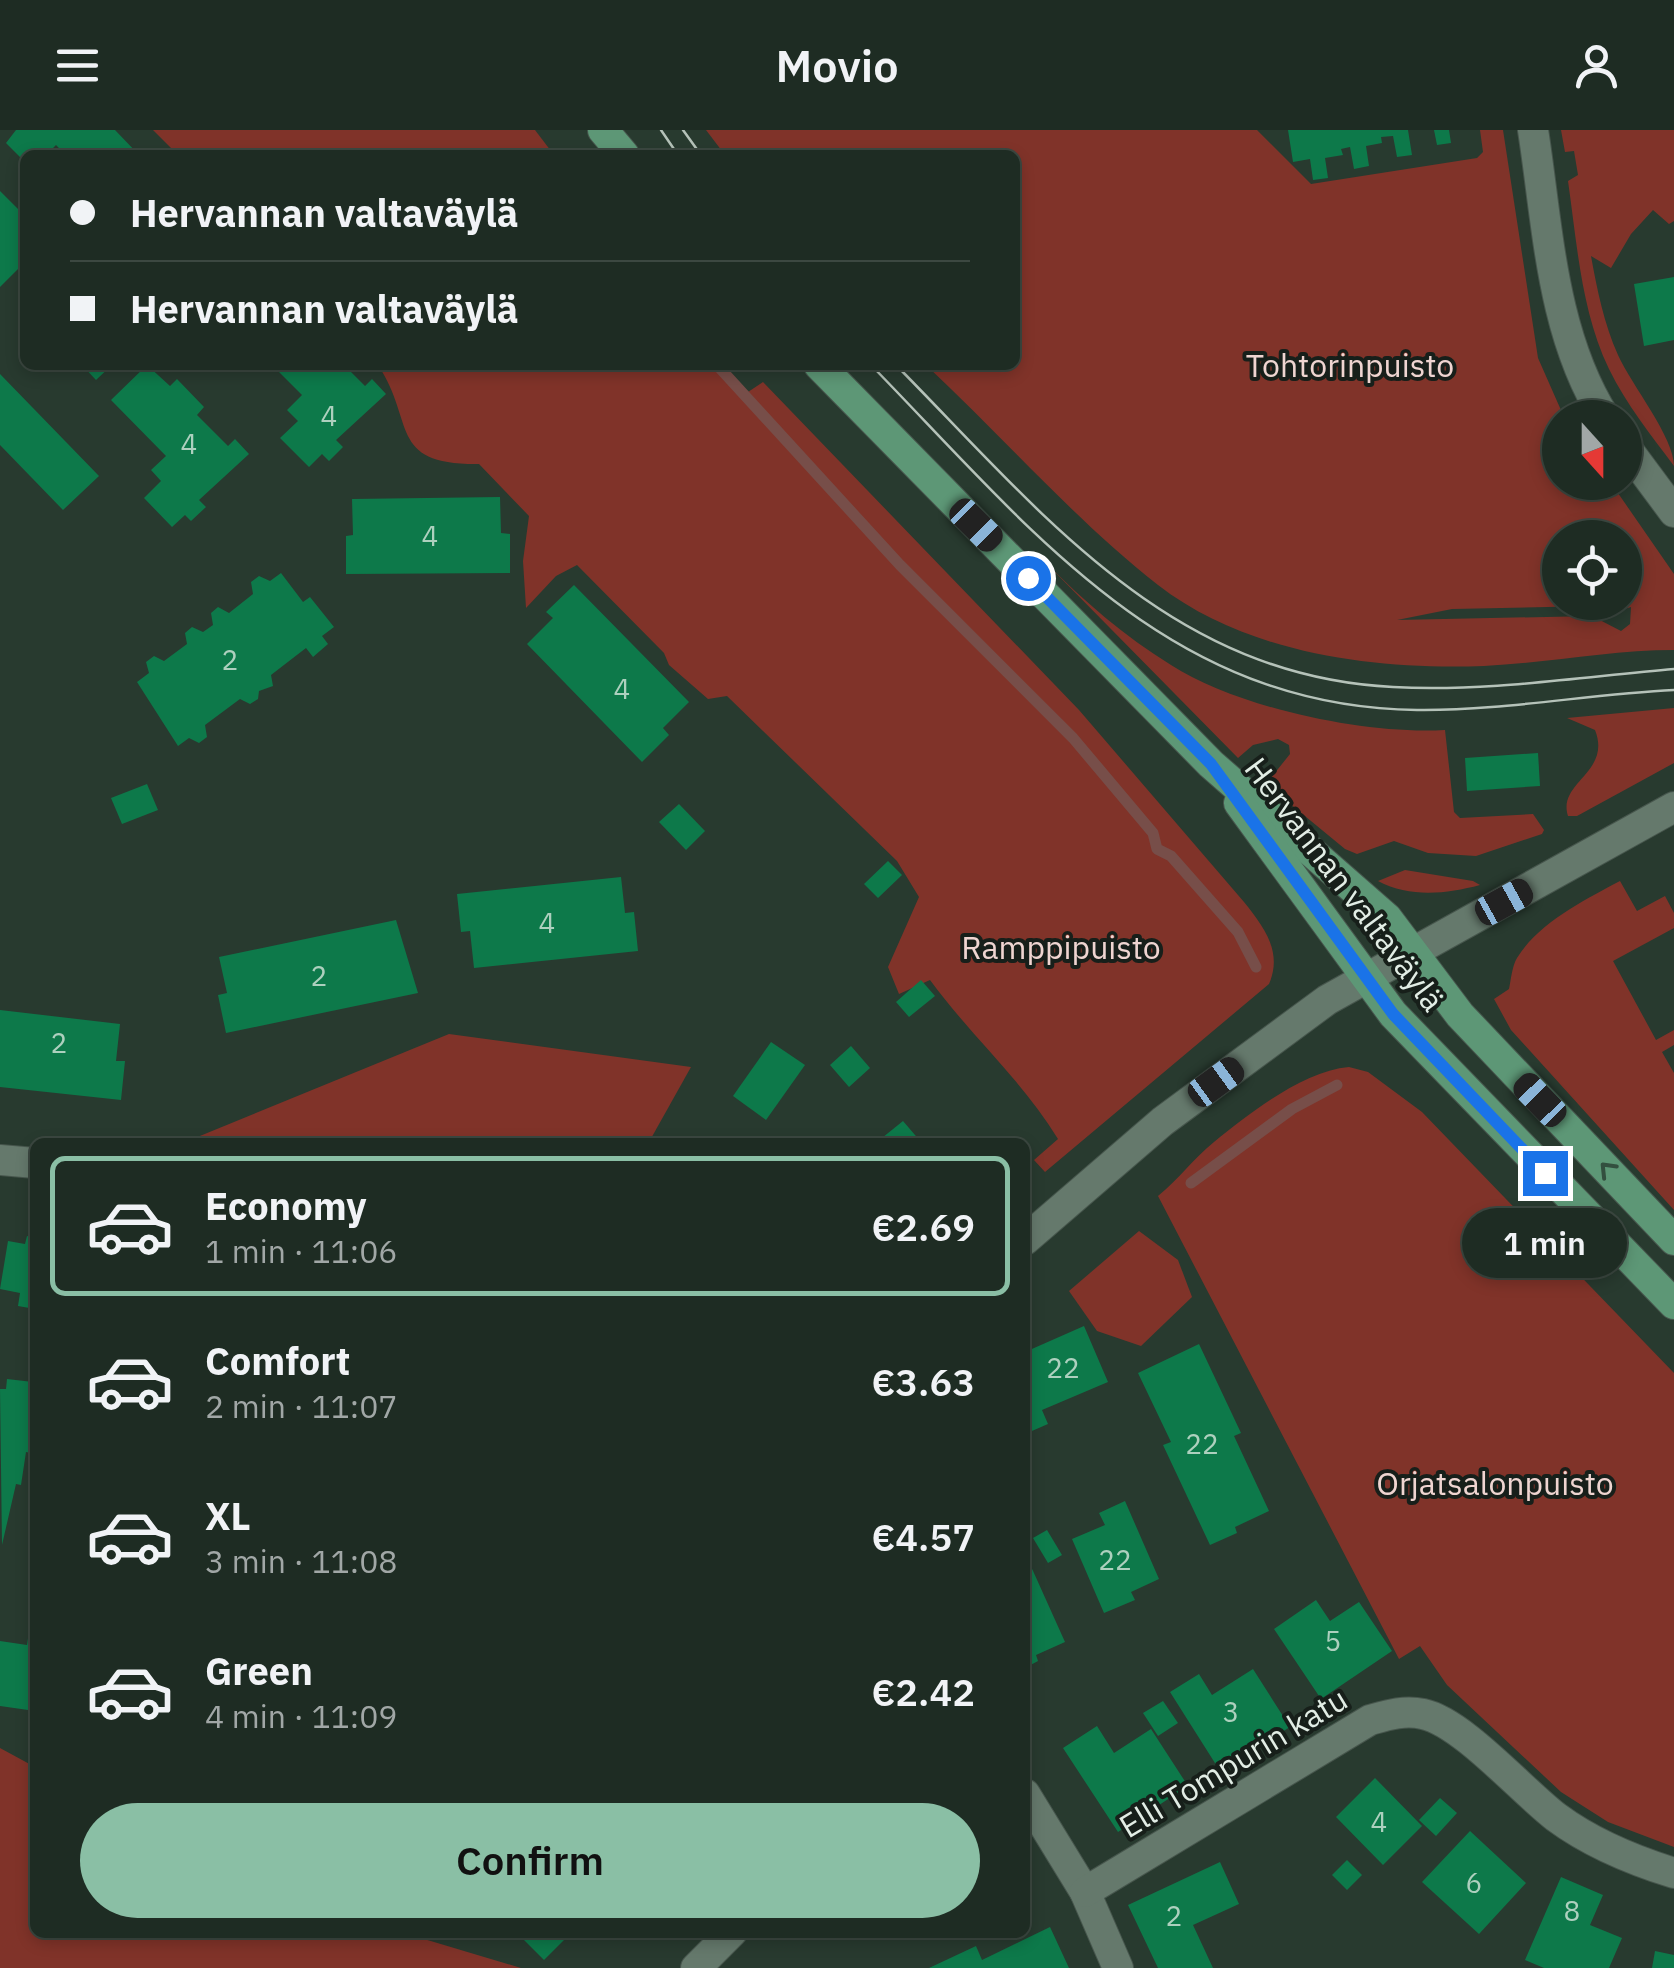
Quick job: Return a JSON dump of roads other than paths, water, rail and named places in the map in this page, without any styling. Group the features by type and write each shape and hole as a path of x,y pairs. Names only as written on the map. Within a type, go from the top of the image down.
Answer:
{"main road":[{"path":"603,130 620,150"},
{"name":"Hervannan valtaväylä","path":"824,370 1211,764 1354,886 1413,952 1460,1015 1674,1240"},
{"name":"Hervannan valtaväylä","path":"1211,764 1411,1034 1674,1304"}],"street":[{"path":"1533,130 1565,325 1579,370 1596,400"},
{"path":"1642,469 1674,512"},
{"path":"1030,1236 1163,1121 1327,1000 1674,807"},
{"path":"0,1160 30,1163"},
{"name":"Elli Tompurin katu","path":"1085,1892 1370,1720 1399,1712 1427,1714 1475,1746 1556,1817 1593,1840 1674,1873"},
{"path":"1030,1802 1085,1892 1118,1968"},
{"path":"696,1968 726,1938"}],"waterway":[{"path":"722,370 900,565 1073,738 1153,833 1157,849 1171,856 1238,932 1256,967"},
{"path":"1191,1183 1292,1109 1337,1085"}],"tram line":[{"path":"661,130 675,150"},
{"path":"683,130 697,150"},
{"path":"876,370 988,487 1110,598 1176,642 1249,678 1328,701 1417,710 1674,690"},
{"path":"901,370 1003,476 1115,577 1176,619 1241,653 1313,676 1393,687 1498,686 1674,669"}],"park label":[{"name":"Tohtorinpuisto","path":"1350,365"},
{"name":"Ramppipuisto","path":"1061,947"},
{"name":"Orjatsalonpuisto","path":"1495,1483"}]}
